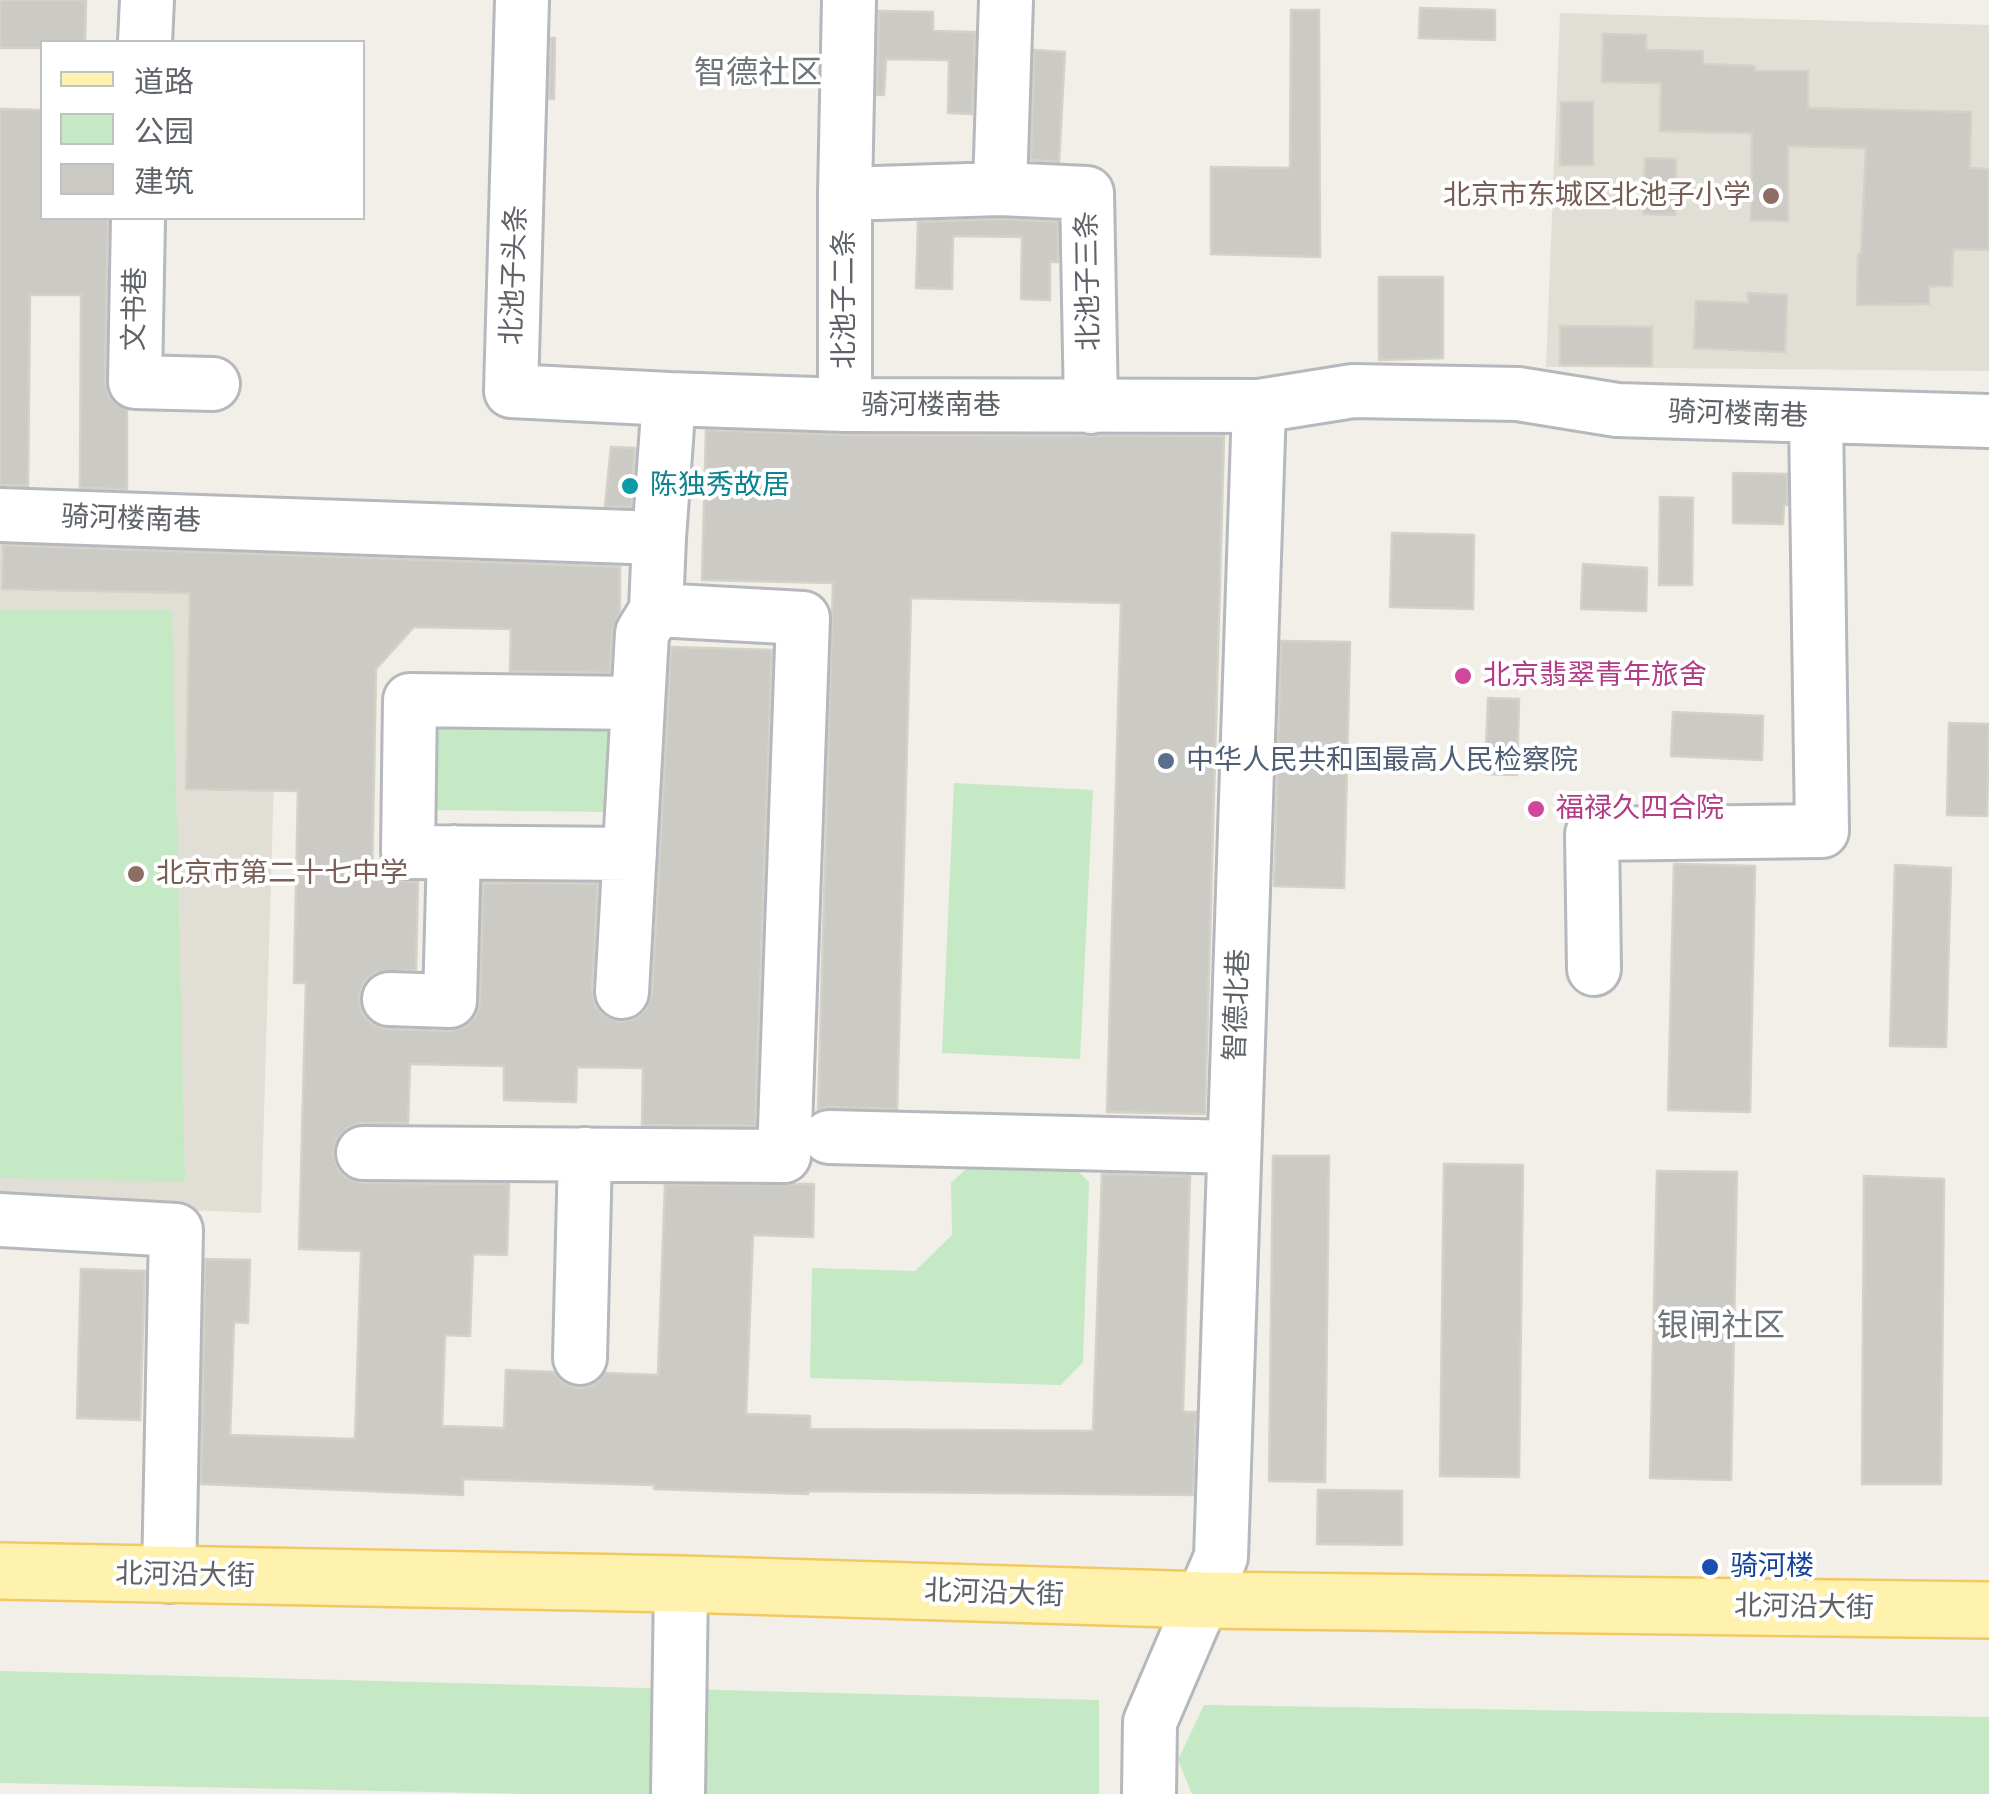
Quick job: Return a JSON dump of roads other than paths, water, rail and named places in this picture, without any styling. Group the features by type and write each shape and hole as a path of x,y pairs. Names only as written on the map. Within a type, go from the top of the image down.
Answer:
{"main road":[{"name":"北河沿大街","path":"0,1571 681,1584 1204,1600 1989,1610"}],"street":[{"path":"145,40 147,0"},
{"name":"北池子头条","path":"522,0 511,391 669,399"},
{"name":"北池子二条","path":"845,405 849,0"},
{"path":"1000,190 1006,0"},
{"name":"北池子二条","path":"845,194 1000,190"},
{"name":"北池子三条","path":"1000,190 1087,193 1091,406"},
{"name":"文书巷","path":"138,220 135,382 213,384"},
{"name":"骑河楼南巷","path":"669,399 845,405 1259,406 1353,391 1518,394 1617,410 1989,421"},
{"path":"622,992 642,633 656,610 669,399"},
{"name":"智德北巷","path":"1149,1794 1150,1722 1221,1557 1259,406"},
{"path":"1594,969 1592,834 1822,831 1816,418"},
{"name":"骑河楼南巷","path":"0,515 659,538"},
{"path":"656,610 803,618 806,1147"},
{"path":"630,854 408,852 410,700 638,703"},
{"path":"390,999 450,1000 454,852"},
{"path":"363,1153 585,1154 806,1147 1234,1148"},
{"path":"580,1358 585,1154"},
{"path":"0,1220 176,1230 169,1576"},
{"path":"678,1794 681,1584"}],"place":[{"name":"北京市东城区北池子小学","path":"1771,196"},
{"name":"陈独秀故居","path":"630,486"},
{"name":"北京翡翠青年旅舍","path":"1463,676"},
{"name":"中华人民共和国最高人民检察院","path":"1166,761"},
{"name":"福禄久四合院","path":"1536,809"},
{"name":"北京市第二十七中学","path":"136,874"},
{"name":"骑河楼","path":"1710,1567"}],"district":[{"name":"智德社区","path":"758,74"},
{"name":"银闸社区","path":"1721,1327"}]}
